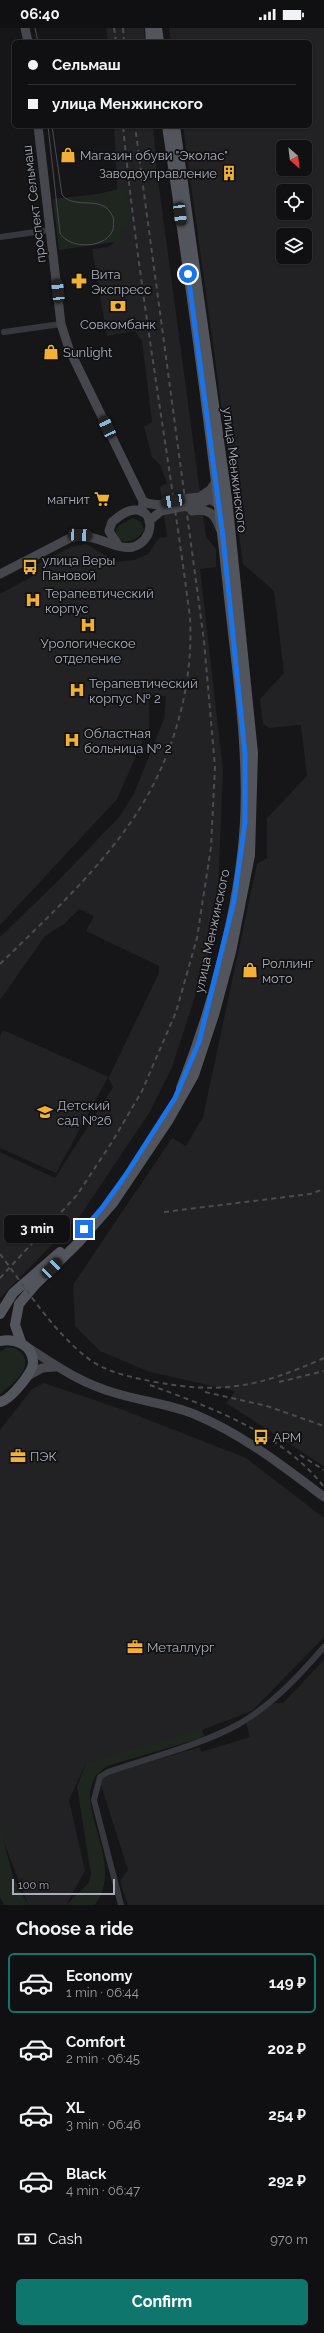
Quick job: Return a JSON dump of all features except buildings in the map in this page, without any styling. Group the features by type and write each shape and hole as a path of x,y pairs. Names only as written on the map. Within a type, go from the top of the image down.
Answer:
{"main road":[{"path":"25,28 28,40"},
{"path":"150,28 151,40"},
{"path":"157,28 159,40"},
{"name":"проспект Сельмаш","path":"38,128 61,324 69,349 143,501"},
{"name":"улица Менжинского","path":"32,1282 74,1240 102,1208 179,1092 199,1042 234,901 245,822 245,754 223,537 225,523 220,506 214,496 220,479 167,128"},
{"name":"улица Менжинского","path":"32,1282 78,1243 113,1203 179,1104 202,1056 231,952 250,855 253,753 175,128"},
{"path":"201,500 220,479"},
{"path":"0,574 70,538 80,535 90,536 126,547 138,544 148,537 150,524 161,511 214,496"},
{"path":"142,512 143,501 153,504 201,500 215,510 225,523"},
{"path":"142,512 153,504"},
{"path":"150,524 162,517 202,509 212,513 223,537"},
{"path":"118,545 110,531 112,522 129,511 136,510 142,512 150,524"},
{"path":"0,1314 13,1293 32,1282"},
{"path":"26,1378 33,1362 31,1354 23,1344 15,1325 16,1313 19,1304 32,1282"},
{"path":"0,1341 12,1340 23,1344 55,1367 88,1384 115,1393 193,1414 228,1431 267,1454 324,1497"},
{"path":"0,1402 5,1401 26,1378 42,1368 55,1367"}],"street":[{"path":"0,237 50,230"},
{"path":"4,332 61,324"},
{"path":"113,1905 120,1902 94,1800 100,1777 108,1772 205,1739 239,1724 281,1694 324,1647"}],"shaded area":[{"path":"106,28 144,28 145,40 108,40"},
{"path":"169,28 324,28 324,1466 226,1403 235,1391 150,1372 100,1351 75,1326 73,1285 172,1138 186,1146 203,1117 257,864 267,858 267,818 307,776 301,725 269,728 263,724 260,699 284,673 274,591 243,564 183,128 312,128 312,40 171,40"},
{"path":"114,128 153,128 157,172 206,537 216,549 216,567 200,569 223,770 218,892 208,957 172,1067 149,1113 80,1216 0,1298 0,1152 55,1178 113,1087 108,1077 56,1173 0,1148 0,1037 3,1030 109,1077 159,973 159,966 86,931 94,916 79,909 64,924 45,936 0,1000 0,937 57,882 120,816 134,794 164,719 166,696 149,695 149,727 117,799 0,925 0,594 35,575 30,568 71,547 86,544 117,562 134,560 148,554 159,538 167,537 160,487 167,483 160,465 152,457 144,427 152,422 142,341 135,331 107,336 92,249 108,247 120,238"},
{"path":"126,187 131,226 121,228 122,241 59,250 53,199 98,194"},
{"path":"133,518 141,522 144,530 139,536 132,540 121,541 118,539 116,531 118,526"},
{"path":"7,1347 12,1347 20,1351 24,1358 25,1366 18,1377 0,1394 0,1352"},
{"path":"44,1383 118,1408 246,1458 324,1518 324,1637 252,1711 202,1730 86,1763 69,1800 85,1871 66,1905 28,1905 0,1832 0,1430 32,1389"},
{"path":"324,1660 324,1905 128,1905 120,1881 128,1870 101,1785 102,1779 106,1775 200,1747 201,1752 250,1737 246,1723 263,1709 275,1703 283,1703"},
{"path":"196,1730 202,1730 205,1737 107,1766 96,1775 90,1795 92,1812 105,1866 105,1879 102,1892 95,1905 66,1905 89,1883 91,1874 77,1787 86,1763"},
{"path":"0,1827 13,1877 28,1905 4,1905 0,1897"}],"tram line":[{"path":"35,28 38,40"},
{"path":"48,128 60,233 64,238 78,244 86,245 101,242 108,238 112,232 114,225 113,217 109,210 103,206 74,202 68,200 62,195 52,128"}],"railway":[{"path":"114,28 116,40"},
{"path":"123,28 124,40"},
{"path":"0,964 87,876 119,839 133,819 147,797 169,749 178,723 188,670 190,618 137,249 123,128"},
{"path":"0,1278 77,1195 112,1142 142,1091 176,1012 197,938 211,847 215,767 204,641 135,128"},
{"path":"164,1212 310,1194 324,1189"},
{"path":"0,1254 43,1312 66,1339 93,1362 106,1369 121,1374 175,1385 219,1388 259,1382 301,1368 324,1358"},
{"path":"279,1382 324,1371"},
{"path":"150,1385 221,1413 267,1437 307,1468 324,1487"},
{"path":"205,1392 267,1406 324,1426"},
{"path":"300,1455 324,1470"}],"place":[{"name":"Магазин обуви \"Эколас\"","path":"68,155"},
{"name":"Заводоуправление","path":"229,173"},
{"name":"Вита Экспресс","path":"79,281"},
{"name":"Совкомбанк","path":"118,306"},
{"name":"Sunlight","path":"51,352"},
{"name":"магнит","path":"102,499"},
{"name":"улица Веры Пановой","path":"30,567"},
{"name":"Терапевтический корпус","path":"33,600"},
{"name":"Урологическое отделение","path":"88,625"},
{"name":"Терапевтический корпус № 2","path":"77,690"},
{"name":"Областная больница № 2","path":"72,740"},
{"name":"Роллинг мото","path":"250,970"},
{"name":"Детский сад №26","path":"45,1112"},
{"name":"АРМ","path":"261,1437"},
{"name":"ПЭК","path":"18,1456"},
{"name":"Металлург","path":"135,1647"}],"route":[{"path":"84,1229 102,1208 125,1176 179,1092 199,1042 234,901 245,822 245,754 233,633 215,466 188,274"}]}
